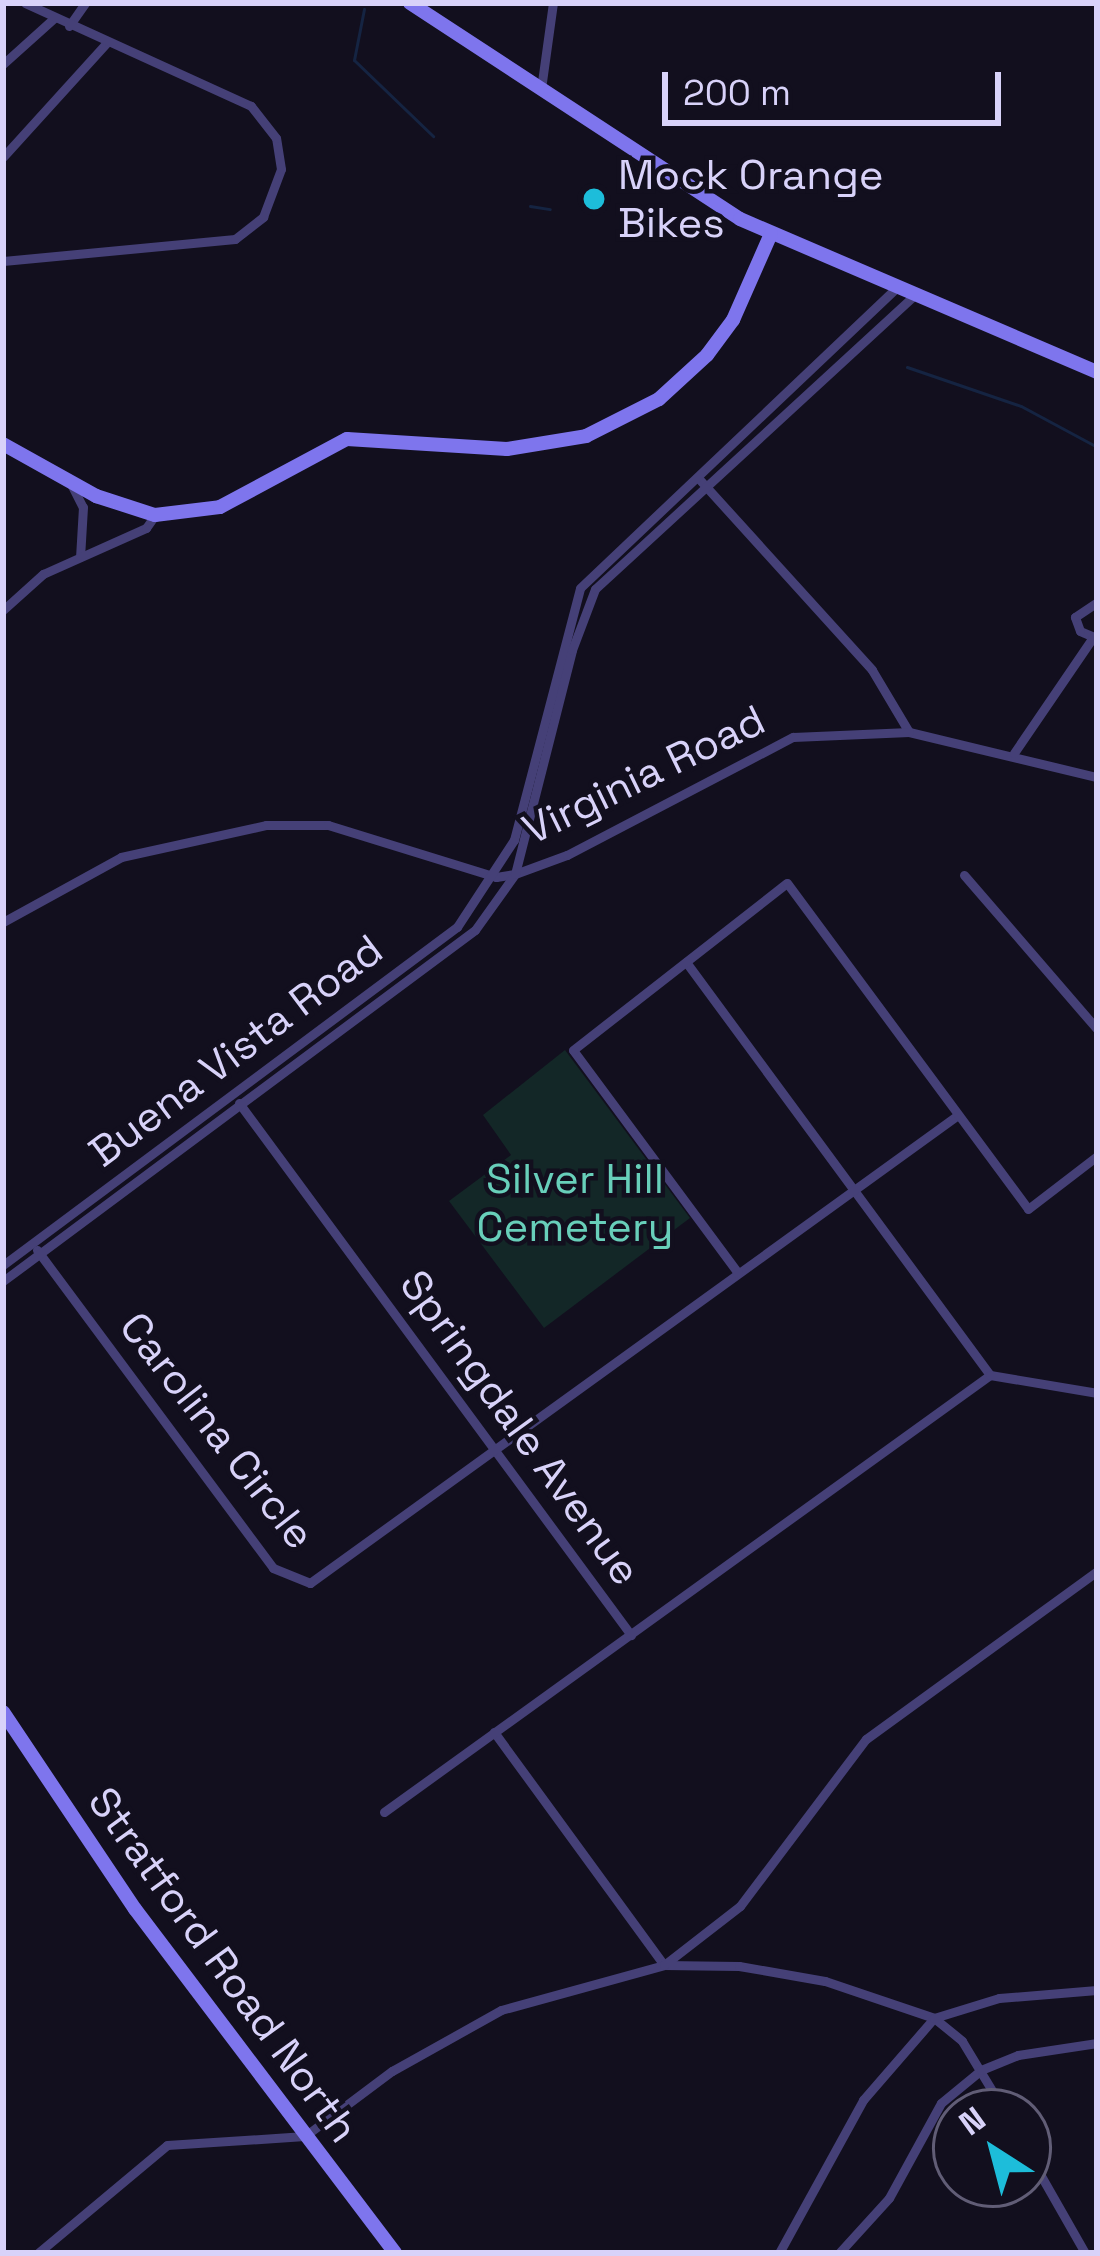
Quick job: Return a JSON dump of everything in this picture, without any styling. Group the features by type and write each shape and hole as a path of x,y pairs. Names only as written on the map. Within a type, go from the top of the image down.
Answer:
{"main road":[{"path":"410,3 771,234 1097,372"},
{"path":"3,444 70,481 155,515 220,507 347,439 507,449 610,427 659,399 718,341 771,234"},
{"name":"Stratford Road North","path":"3,1712 135,1909 394,2253"}],"street":[{"path":"3,261 225,242 256,225 273,199 280,153 262,116 233,95 25,3"},
{"path":"70,26 86,3"},
{"path":"541,90 553,3"},
{"path":"3,64 54,18"},
{"path":"3,157 108,41"},
{"name":"Buena Vista Road","path":"3,1265 457,927 496,877 514,840 580,588 694,473 896,288"},
{"path":"3,1281 462,941 515,874 582,613 612,568 915,295"},
{"path":"694,473 872,670 909,732"},
{"path":"70,481 83,506 80,557"},
{"path":"3,610 80,557 146,528 155,515"},
{"path":"1014,753 1095,636 1075,617 1097,602"},
{"name":"Virginia Road","path":"3,922 121,857 266,825 328,825 496,877 515,874 567,855 793,737 909,732 1014,753 1097,777"},
{"path":"964,875 1097,1029"},
{"path":"738,1274 573,1050 787,884 1028,1209 1097,1156"},
{"path":"686,962 990,1375 1097,1393"},
{"name":"Springdale Avenue","path":"233,1095 631,1635 384,1812"},
{"name":"Carolina Circle","path":"32,1244 244,1532 291,1580 329,1574 958,1115"},
{"path":"631,1635 990,1375"},
{"path":"664,1965 740,1906 866,1739 1097,1571"},
{"path":"494,1732 664,1965"},
{"path":"38,2253 167,2145 304,2135 392,2072 501,2010 664,1965 739,1966 825,1981 934,2018 991,2088"},
{"path":"779,2253 863,2100 934,2018 999,1998 1097,1990"},
{"path":"839,2253 889,2198 941,2103 981,2070 1018,2055 1097,2043"},
{"path":"1052,2195 1085,2253"}],"green space":[{"name":"Silver Hill Cemetery","path":"565,1050 690,1218 544,1328 449,1201 511,1155 483,1115"}],"waterway":[{"path":"364,9 354,60 433,136"},
{"path":"530,206 550,209"},
{"path":"907,367 1021,406 1097,447"}],"place":[{"name":"Mock Orange Bikes","path":"594,199"}]}
